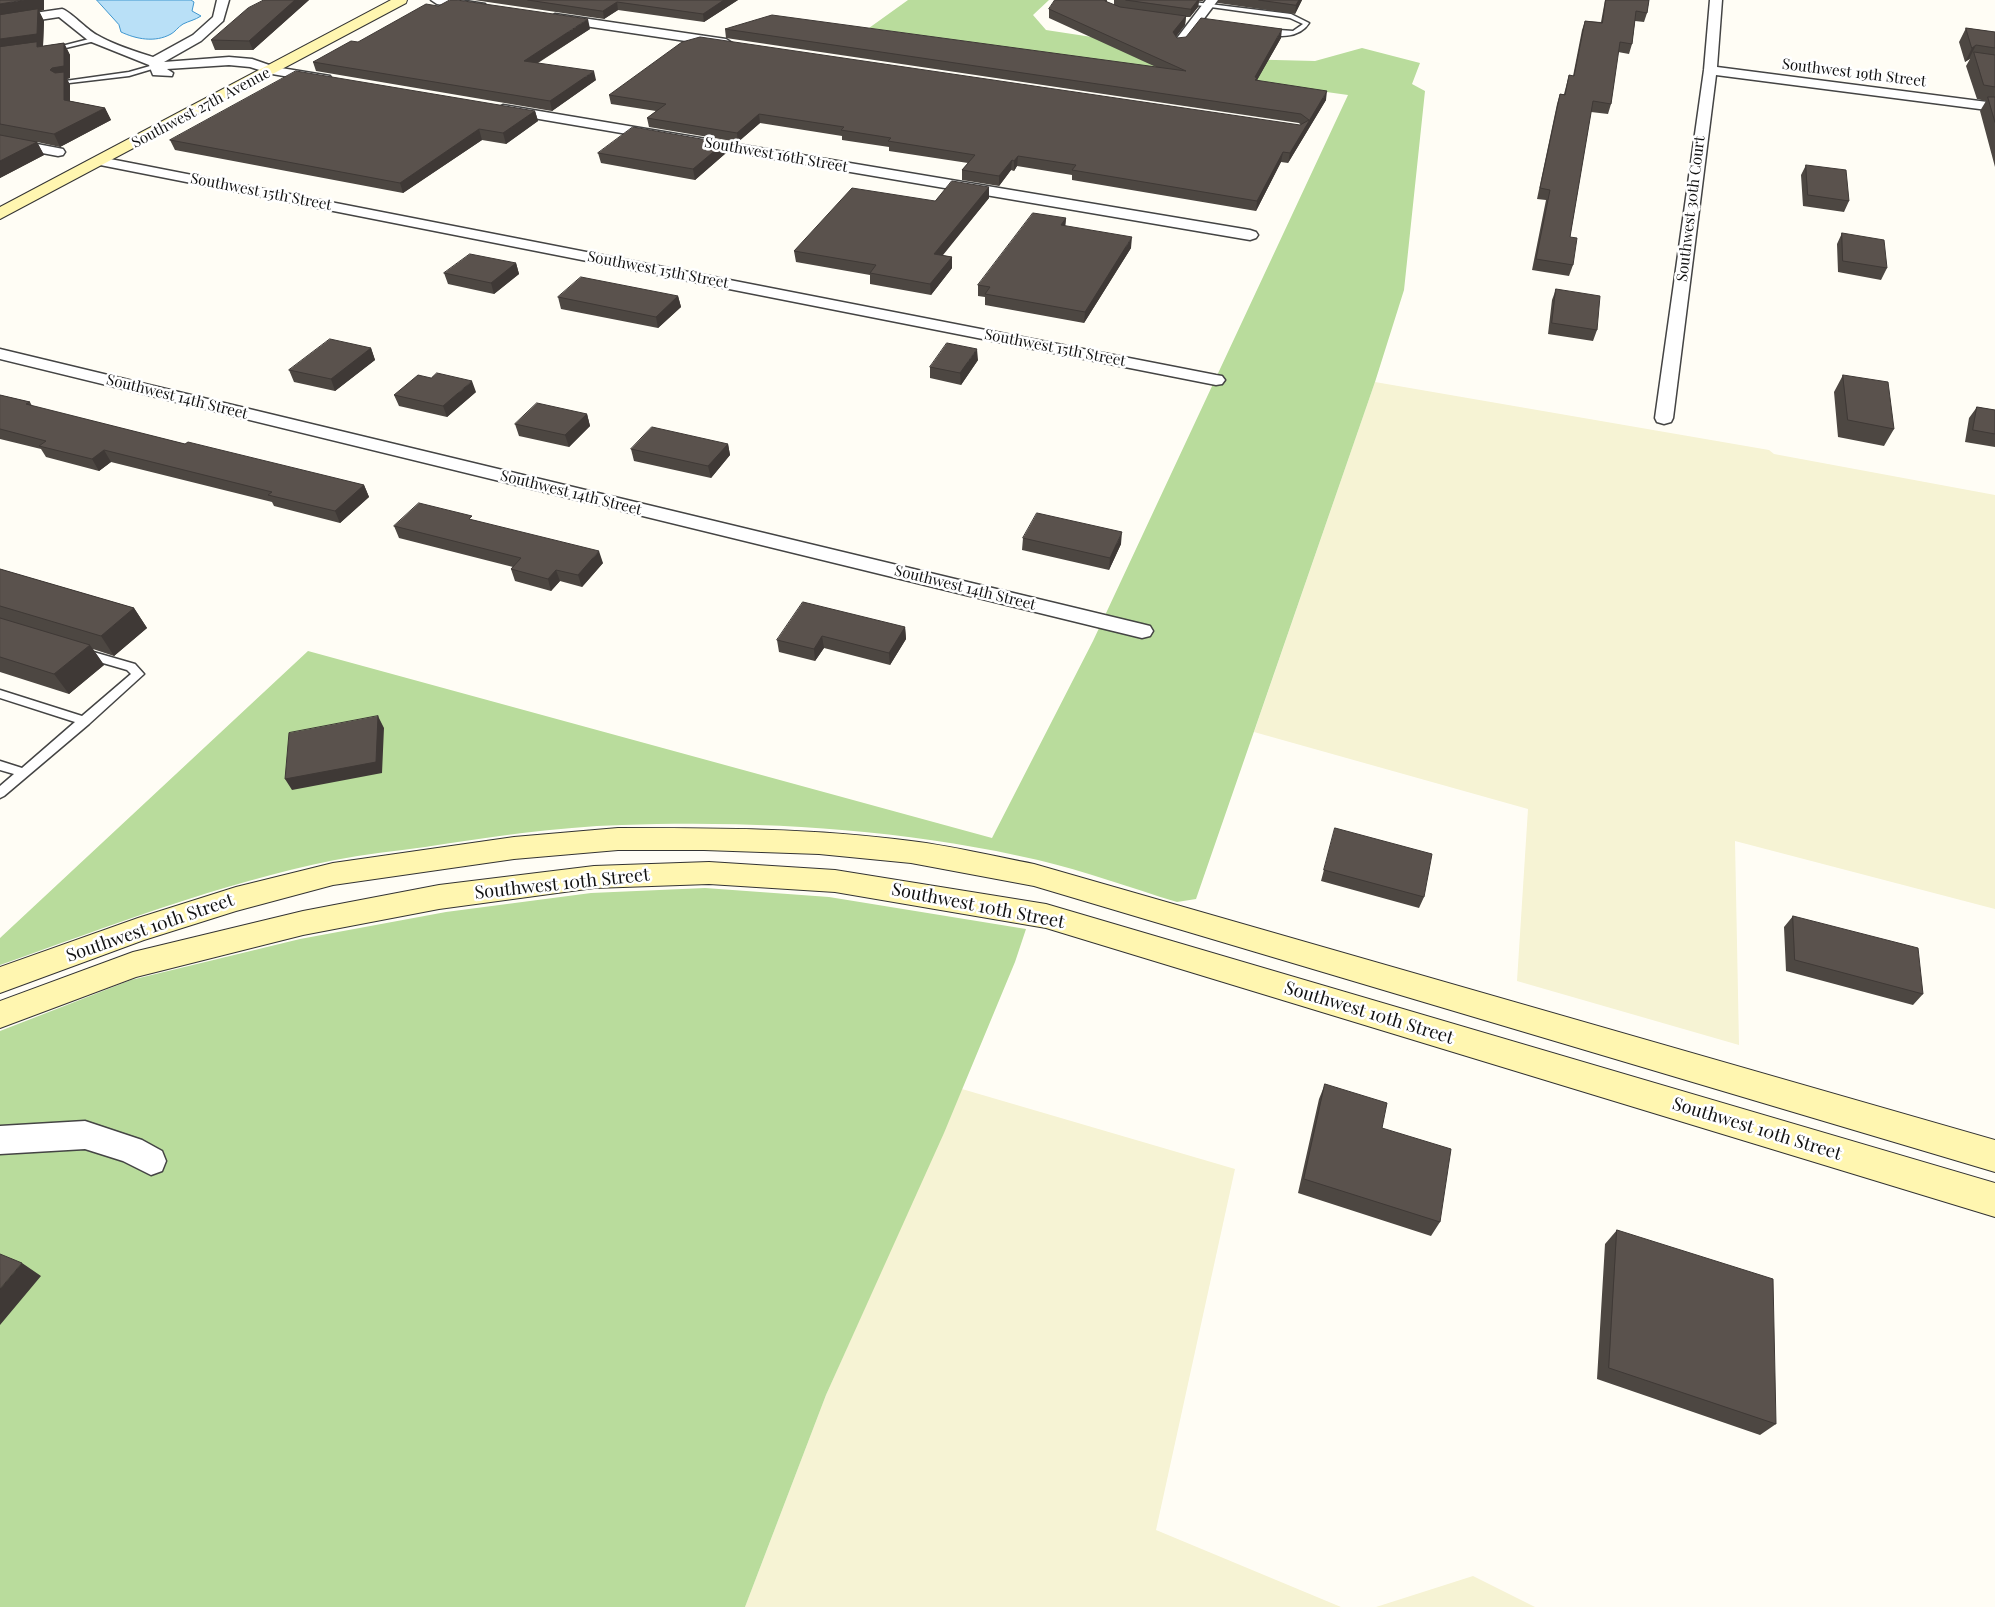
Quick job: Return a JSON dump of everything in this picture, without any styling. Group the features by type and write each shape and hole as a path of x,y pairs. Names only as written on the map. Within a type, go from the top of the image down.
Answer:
{"street":[{"path":"62,13 64,0"},
{"path":"155,64 197,38 219,18 223,0"},
{"name":"Southwest 27th Avenue","path":"0,214 401,0"},
{"path":"437,0 496,9"},
{"name":"Southwest 30th Court","path":"1664,418 1710,70 1716,0"},
{"path":"1180,42 1210,3"},
{"path":"0,22 62,13"},
{"path":"62,13 77,29 93,40 155,64 229,61 336,81"},
{"path":"544,16 740,45"},
{"path":"195,74 205,62"},
{"path":"155,64 158,72 195,74 239,74 272,70"},
{"name":"Southwest 19th Street","path":"1710,70 1995,107"},
{"name":"Southwest 16th Street","path":"493,107 1250,235"},
{"path":"0,141 58,152"},
{"name":"Southwest 15th Street","path":"100,161 1216,380"},
{"name":"Southwest 14th Street","path":"0,354 1142,631"},
{"name":"Southwest 10th Street","path":"0,980 138,930 236,899 333,874 514,848 618,839 704,839 819,843 911,852 1034,875 1995,1156"},
{"path":"448,896 453,856"},
{"name":"Southwest 10th Street","path":"0,1015 133,965 303,923 448,896 594,877 709,873 835,881 1046,916 1995,1200"},
{"path":"1313,996 1321,960"},
{"path":"1822,1106 1822,1148"},
{"path":"1905,1130 1908,1174"},
{"path":"0,1140 85,1135 131,1150 151,1161"}],"lane":[{"path":"1164,0 1210,3 1291,16 1306,23 1304,29 1296,33 1254,30"},
{"path":"44,50 93,40"},
{"path":"61,82 129,74 155,64"},
{"path":"0,794 138,674 131,667 75,650"},
{"path":"0,694 85,721"},
{"path":"0,765 24,773"}],"shaded area":[{"path":"1375,382 1769,450 1774,454 1995,495 1995,909 1735,841 1739,1045 1517,981 1528,809 1254,732"},
{"path":"962,1089 1235,1169 1156,1530 1341,1607 745,1607 826,1395"},
{"path":"1473,1576 1535,1607 1376,1607"}],"green space":[{"path":"908,0 1049,0 1033,15 1046,30 1236,59 1315,61 1362,48 1420,63 1412,84 1425,91 1404,290 1375,382 1196,899 1177,902 1056,864 988,849 884,834 831,829 726,824 597,826 522,833 369,854 292,870 166,906 0,965 0,938 308,651 992,838 1093,641 1348,95 869,28"},
{"path":"705,888 829,897 1026,929 1015,962 944,1133 826,1395 745,1607 0,1607 0,1031 131,980 300,939 446,912 591,893"}],"water":[{"path":"97,0 191,0 194,2 192,11 201,16 183,24 165,37 139,38 121,32 119,25"}],"building":[{"path":"0,0 24,0 0,4"},
{"path":"264,0 295,0 249,41 211,40 248,8"},
{"path":"450,0 588,19 524,61 594,71 550,101 313,62 351,41 358,42 426,4 438,6"},
{"path":"528,0 724,0 703,14 617,2 603,11"},
{"path":"1055,0 1105,0 1120,7 1186,16 1173,32 1177,38 1186,37 1201,18 1282,29 1255,80 1327,91 1290,153 1283,152 1257,201 1072,170 1076,165 1018,156 1014,161 1012,160 999,176 962,170 975,155 888,141 891,138 841,130 844,127 759,114 737,133 647,118 666,104 609,95 682,42 700,37 1300,125 1309,120 1301,114 725,29 772,15 1186,71 1049,9"},
{"path":"1126,0 1198,0 1191,9"},
{"path":"1259,0 1299,0 1296,5"},
{"path":"1606,0 1649,0 1647,13 1636,11 1632,44 1620,42 1611,104 1593,101 1570,237 1577,238 1573,265 1536,259 1550,190 1540,188 1560,94 1565,95 1569,75 1574,76 1585,21 1602,23"},
{"path":"38,9 37,34 0,39 0,15"},
{"path":"1966,28 1995,32 1995,48 1976,45 1972,48"},
{"path":"37,42 37,47 64,43 64,66 50,70 55,73 64,72 64,100 105,108 54,134 0,124 0,47"},
{"path":"1974,52 1995,55 1995,87 1984,85"},
{"path":"296,71 535,111 503,133 479,129 400,183 170,140"},
{"path":"1988,97 1995,97 1995,122"},
{"path":"633,127 724,143 693,169 598,153"},
{"path":"0,135 37,142 0,161"},
{"path":"1806,165 1846,170 1849,201 1808,195"},
{"path":"952,181 989,187 934,254 952,257 930,284 870,273 876,265 794,251 852,188 935,201"},
{"path":"1033,213 1066,218 1061,225 1132,237 1085,312 985,294 990,287 978,285"},
{"path":"1842,233 1884,240 1887,268 1843,261"},
{"path":"470,254 516,263 491,283 444,273"},
{"path":"581,277 678,296 656,317 558,297"},
{"path":"1556,289 1600,296 1597,330 1552,323"},
{"path":"330,339 371,348 331,379 289,370"},
{"path":"947,343 977,349 960,373 930,367"},
{"path":"437,373 472,381 443,406 394,395 418,375 431,378"},
{"path":"1843,375 1888,382 1894,429 1848,420"},
{"path":"0,395 30,402 26,404 185,444 188,442 364,485 335,511 268,495 272,492 104,450 92,459 39,446 46,441 0,429"},
{"path":"537,403 587,414 565,435 515,424"},
{"path":"1977,407 1995,410 1995,434 1973,430"},
{"path":"652,427 728,444 708,466 631,449"},
{"path":"419,503 472,516 469,519 599,551 578,575 556,570 548,579 511,569 521,558 394,526"},
{"path":"1037,513 1122,532 1110,558 1023,538"},
{"path":"0,569 134,608 101,636 0,606"},
{"path":"803,602 905,627 889,653 822,636 814,649 777,640"},
{"path":"0,618 90,645 54,674 0,657"},
{"path":"378,716 376,762 285,779 289,733"},
{"path":"1335,828 1432,854 1424,897 1324,870"},
{"path":"1793,916 1918,948 1923,994 1795,960"},
{"path":"1325,1084 1387,1103 1382,1128 1451,1149 1440,1222 1304,1179"},
{"path":"1617,1230 1773,1279 1776,1424 1609,1368"},
{"path":"0,1254 22,1263 0,1289"}]}
